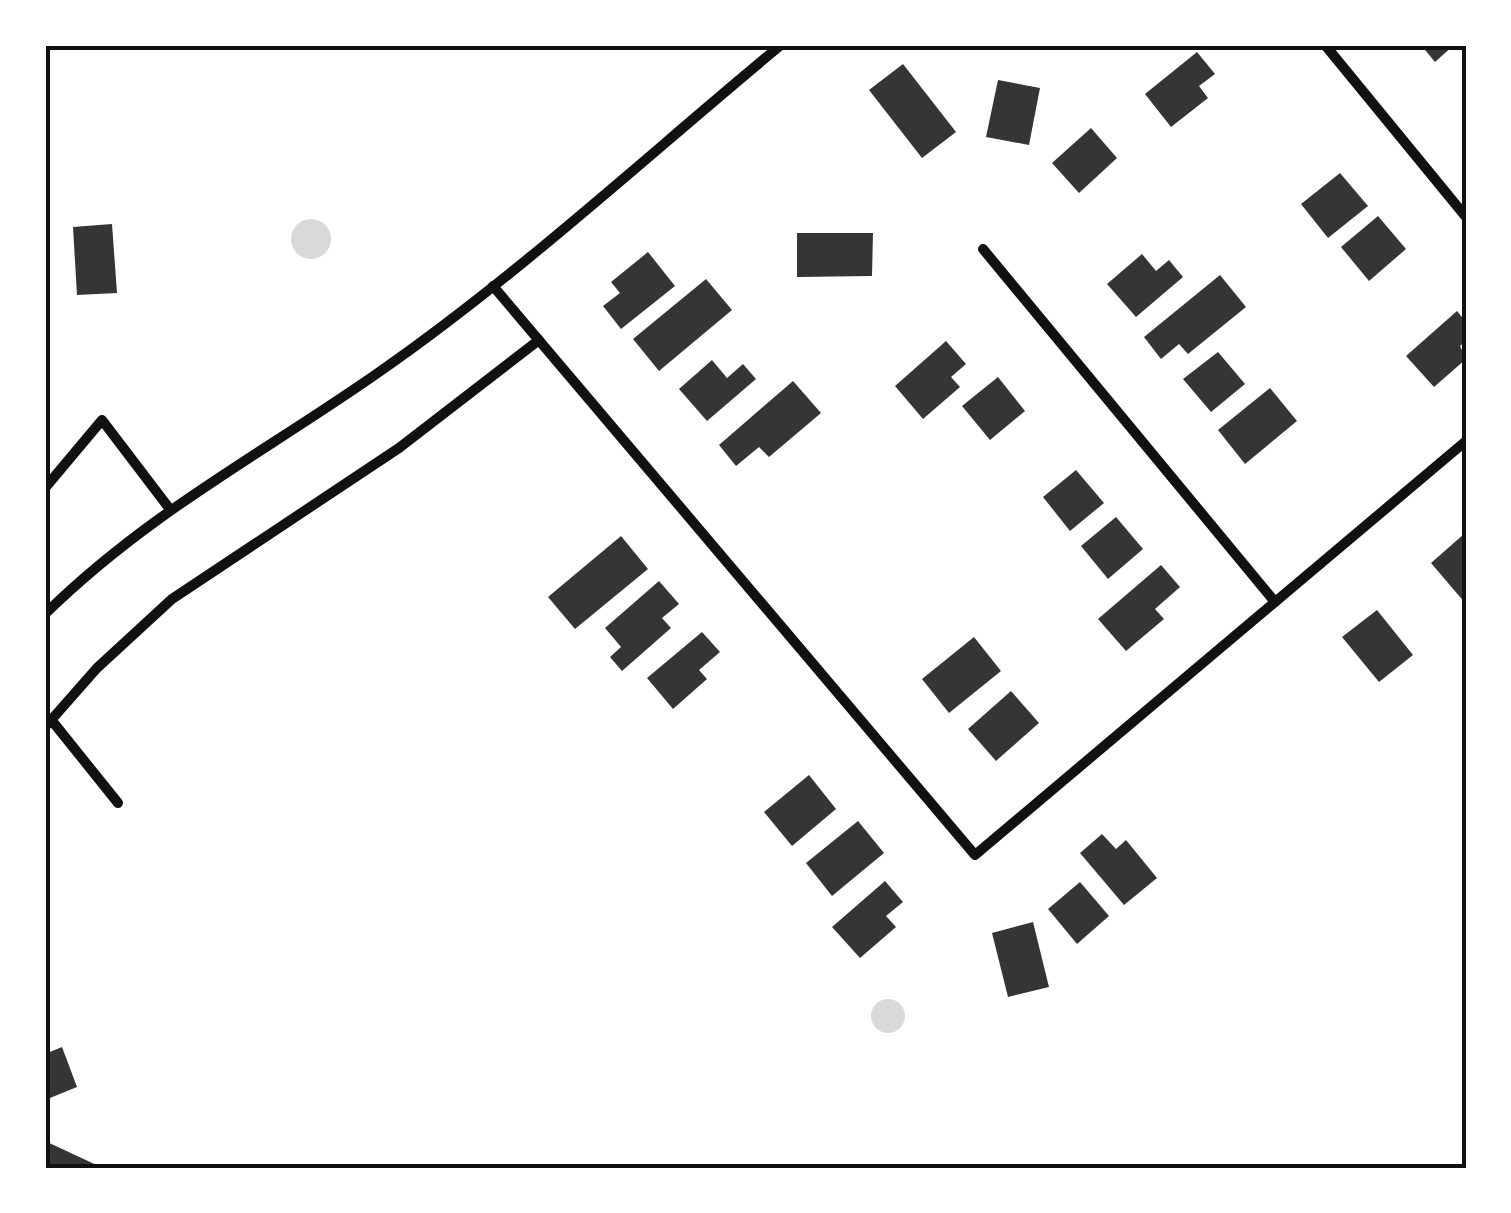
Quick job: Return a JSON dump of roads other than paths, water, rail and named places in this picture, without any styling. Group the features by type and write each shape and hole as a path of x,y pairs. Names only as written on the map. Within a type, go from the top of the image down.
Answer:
{"street":[{"path":"45,614 169,508 381,371 493,286 781,45"},
{"path":"1324,45 1466,217"},
{"path":"982,249 1275,602"},
{"path":"493,286 975,855 1466,441"},
{"path":"118,804 49,725 97,668 172,600 251,543 399,448 539,340"},
{"path":"45,488 102,420 169,508"}]}
